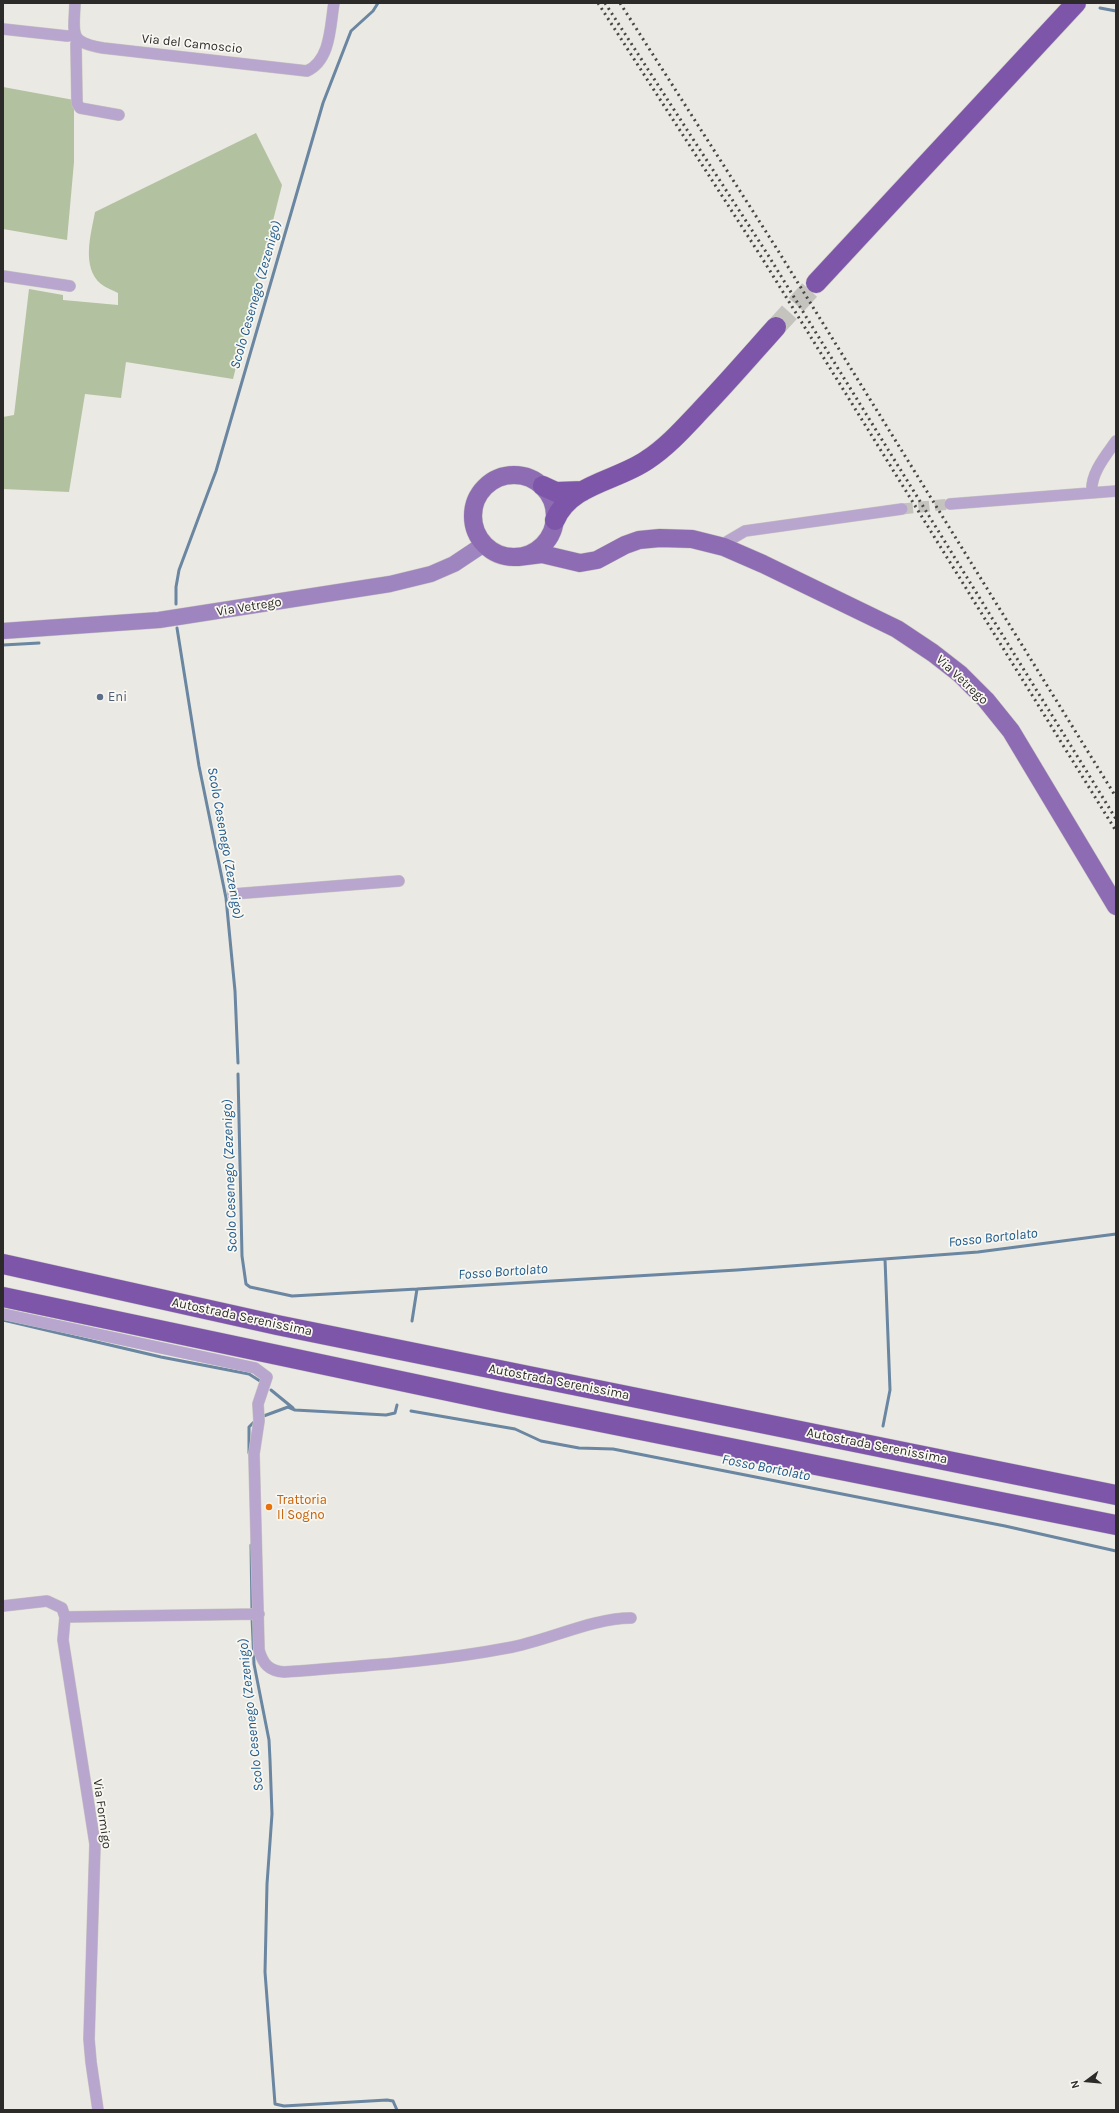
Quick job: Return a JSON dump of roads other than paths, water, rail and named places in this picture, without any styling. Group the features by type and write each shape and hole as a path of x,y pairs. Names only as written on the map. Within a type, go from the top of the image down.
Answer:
{"highway":[{"path":"816,283 1076,3"},
{"path":"555,523 564,504 583,491 646,461 665,446 720,390 776,328"},
{"path":"543,486 556,492 583,491"},
{"name":"Autostrada Serenissima","path":"3,1264 277,1325 1116,1495"},
{"path":"3,1297 485,1399 1116,1525"}],"main road":[{"path":"484,544 478,536 473,518 474,508 482,490 493,481 506,475 526,476 543,486 551,498 558,547 564,556 570,560"},
{"path":"518,557 537,550 544,544 555,523"},
{"name":"Via Vetrego","path":"3,631 159,620 390,584 432,574 454,564 484,544 494,552 506,556 518,557 542,554 580,563 589,562 625,545 640,540 660,538 692,539 724,547 897,628 960,674 986,700 1011,732 1116,906"}],"street":[{"path":"75,3 77,38 77,103 80,108 119,115"},
{"name":"Via del Camoscio","path":"3,29 67,36 77,38 103,48 307,71 315,66 324,54 334,3"},
{"path":"3,276 70,286"},
{"path":"1092,492 1092,486 1099,468 1116,441"},
{"path":"950,504 1116,491"},
{"path":"724,547 728,541 745,531 902,509"},
{"path":"233,894 399,881"},
{"path":"3,1314 255,1368 267,1377 260,1395 254,1454 253,1614 259,1650 262,1660 269,1668 284,1672 413,1662 488,1652 531,1643 602,1622 631,1618"},
{"path":"3,1606 47,1601 62,1608 65,1617 253,1614"},
{"name":"Via Formigo","path":"65,1617 62,1640 94,1844 89,2040 98,2110"}],"waterway":[{"name":"Scolo Cesenego (Zezenigo)","path":"176,604 176,587 179,570 216,471 323,103 351,31 373,11 378,3"},
{"path":"1100,8 1116,11"},
{"name":"Scolo Cesenego (Zezenigo)","path":"177,628 199,766 226,898 235,991 238,1063"},
{"path":"3,645 39,643"},
{"path":"238,1074 242,1256 246,1284 250,1287 292,1296 417,1289 412,1321"},
{"name":"Fosso Bortolato","path":"417,1289 737,1270 978,1252 1116,1234"},
{"path":"883,1426 890,1390 885,1259"},
{"path":"3,1320 161,1357 249,1374 260,1381"},
{"path":"271,1390 293,1408"},
{"name":"Scolo Cesenego (Zezenigo)","path":"261,1417 288,1407 295,1410 386,1415 395,1413 397,1405"},
{"name":"Fosso Bortolato","path":"411,1411 515,1429 541,1441 579,1448 613,1449 1005,1526 1116,1551"},
{"name":"Scolo Cesenego (Zezenigo)","path":"249,1453 249,1427 256,1420"},
{"name":"Scolo Cesenego (Zezenigo)","path":"251,1545 252,1611"},
{"name":"Scolo Cesenego (Zezenigo)","path":"252,1617 254,1664 269,1740 270,1760 272,1814 267,1884 265,1972 275,2104 284,2106 387,2100 393,2101 397,2110"}],"tunnel":[{"path":"776,327 816,283"},
{"path":"902,509 950,504"}],"railway":[{"path":"598,3 762,258 1116,831"},
{"path":"605,3 768,255 1116,819"},
{"path":"620,3 777,249 1116,797"}],"place":[{"name":"Eni","path":"100,697"},
{"name":"Trattoria Il Sogno","path":"269,1507"}]}
